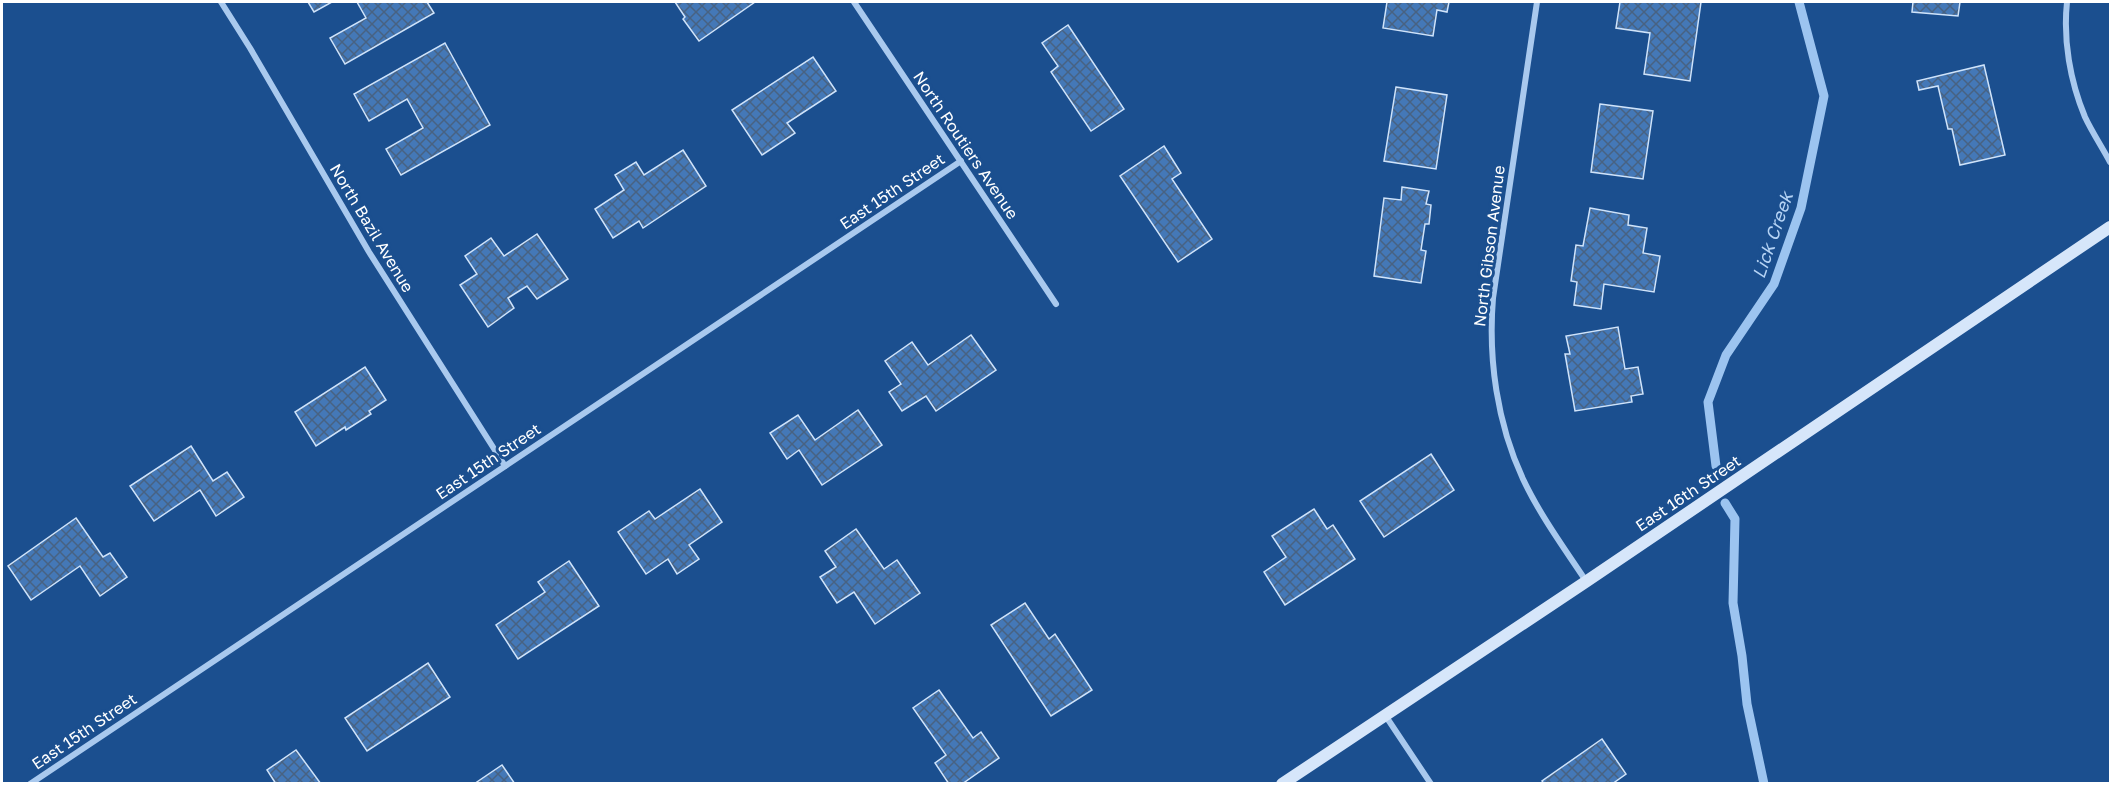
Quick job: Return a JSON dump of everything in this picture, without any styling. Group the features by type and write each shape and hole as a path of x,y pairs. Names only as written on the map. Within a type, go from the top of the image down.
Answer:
{"street":[{"name":"North Bazil Avenue","path":"221,2 369,252 505,466"},
{"name":"North Routiers Avenue","path":"854,2 1056,304"},
{"name":"North Gibson Avenue","path":"1537,2 1493,298 1491,340 1493,368 1504,424 1522,477 1544,516 1587,581"},
{"path":"2067,2 2066,30 2071,72 2085,116 2110,162"},
{"name":"East 15th Street","path":"30,783 961,161"},
{"name":"East 16th Street","path":"1282,783 1587,581 2110,227"},
{"path":"1385,715 1431,783"}],"building":[{"path":"308,2 332,2 314,12"},
{"path":"357,2 427,2 434,13 345,64 330,38 366,18"},
{"path":"675,2 755,2 699,41 683,19 685,17"},
{"path":"1387,2 1449,2 1447,12 1437,10 1433,36 1383,28"},
{"path":"1620,2 1701,2 1690,81 1644,74 1650,33 1616,28"},
{"path":"1913,2 1960,2 1958,16 1912,12"},
{"path":"1068,25 1124,109 1091,131 1051,72 1058,66 1042,43"},
{"path":"445,43 490,125 401,175 386,149 423,128 407,99 369,121 354,94"},
{"path":"813,57 836,91 787,123 795,133 762,155 732,110"},
{"path":"1984,65 2005,155 1960,165 1952,129 1948,129 1938,86 1919,90 1917,81"},
{"path":"1396,87 1447,95 1436,169 1384,161"},
{"path":"1600,104 1653,111 1643,179 1591,172"},
{"path":"1164,146 1181,173 1172,179 1212,239 1178,262 1120,176"},
{"path":"683,150 706,186 643,228 639,221 613,238 595,209 624,190 615,175 636,162 644,175"},
{"path":"1402,187 1429,191 1426,204 1431,205 1429,224 1425,224 1421,250 1426,251 1421,283 1374,276 1384,198 1401,200"},
{"path":"1590,208 1629,215 1628,225 1647,228 1643,253 1660,256 1654,292 1604,284 1601,309 1574,305 1577,282 1571,281 1576,245 1583,246"},
{"path":"537,234 568,279 537,299 527,286 508,298 514,308 488,327 460,285 477,274 465,256 491,238 504,256"},
{"path":"1618,327 1625,369 1638,367 1643,394 1631,396 1632,402 1575,411 1565,354 1570,354 1566,336"},
{"path":"971,335 996,370 936,411 926,396 902,411 889,392 901,384 885,361 912,342 928,365"},
{"path":"365,367 386,400 369,411 371,414 346,430 345,427 316,446 295,412"},
{"path":"858,410 882,445 822,485 799,450 787,459 770,433 798,415 815,440"},
{"path":"191,446 213,481 227,472 244,497 216,516 200,490 154,521 130,486"},
{"path":"1431,454 1454,490 1384,537 1360,501"},
{"path":"700,489 722,522 689,545 699,559 677,574 668,559 646,574 618,532 649,511 655,519"},
{"path":"1314,509 1327,529 1333,525 1355,559 1285,605 1264,572 1286,557 1272,536"},
{"path":"76,518 103,557 110,553 127,577 100,596 80,566 31,600 8,566"},
{"path":"856,529 884,569 897,560 920,593 875,624 854,592 837,603 820,577 836,567 825,551"},
{"path":"569,561 599,606 518,659 496,625 545,592 538,582"},
{"path":"1025,603 1049,639 1055,634 1092,690 1051,716 991,625"},
{"path":"428,663 450,697 367,751 345,718"},
{"path":"939,690 973,738 981,732 999,758 962,784 949,784 935,763 946,755 913,708"},
{"path":"1602,739 1626,774 1612,784 1544,784 1542,781"},
{"path":"296,750 321,784 276,784 267,770"},
{"path":"502,765 515,784 474,784"}],"waterway":[{"name":"Lick Creek","path":"1716,466 1708,402 1726,355 1774,284 1801,208 1824,96 1799,2"},
{"name":"Lick Creek","path":"1725,503 1735,519 1733,603 1747,704 1764,784"}]}
